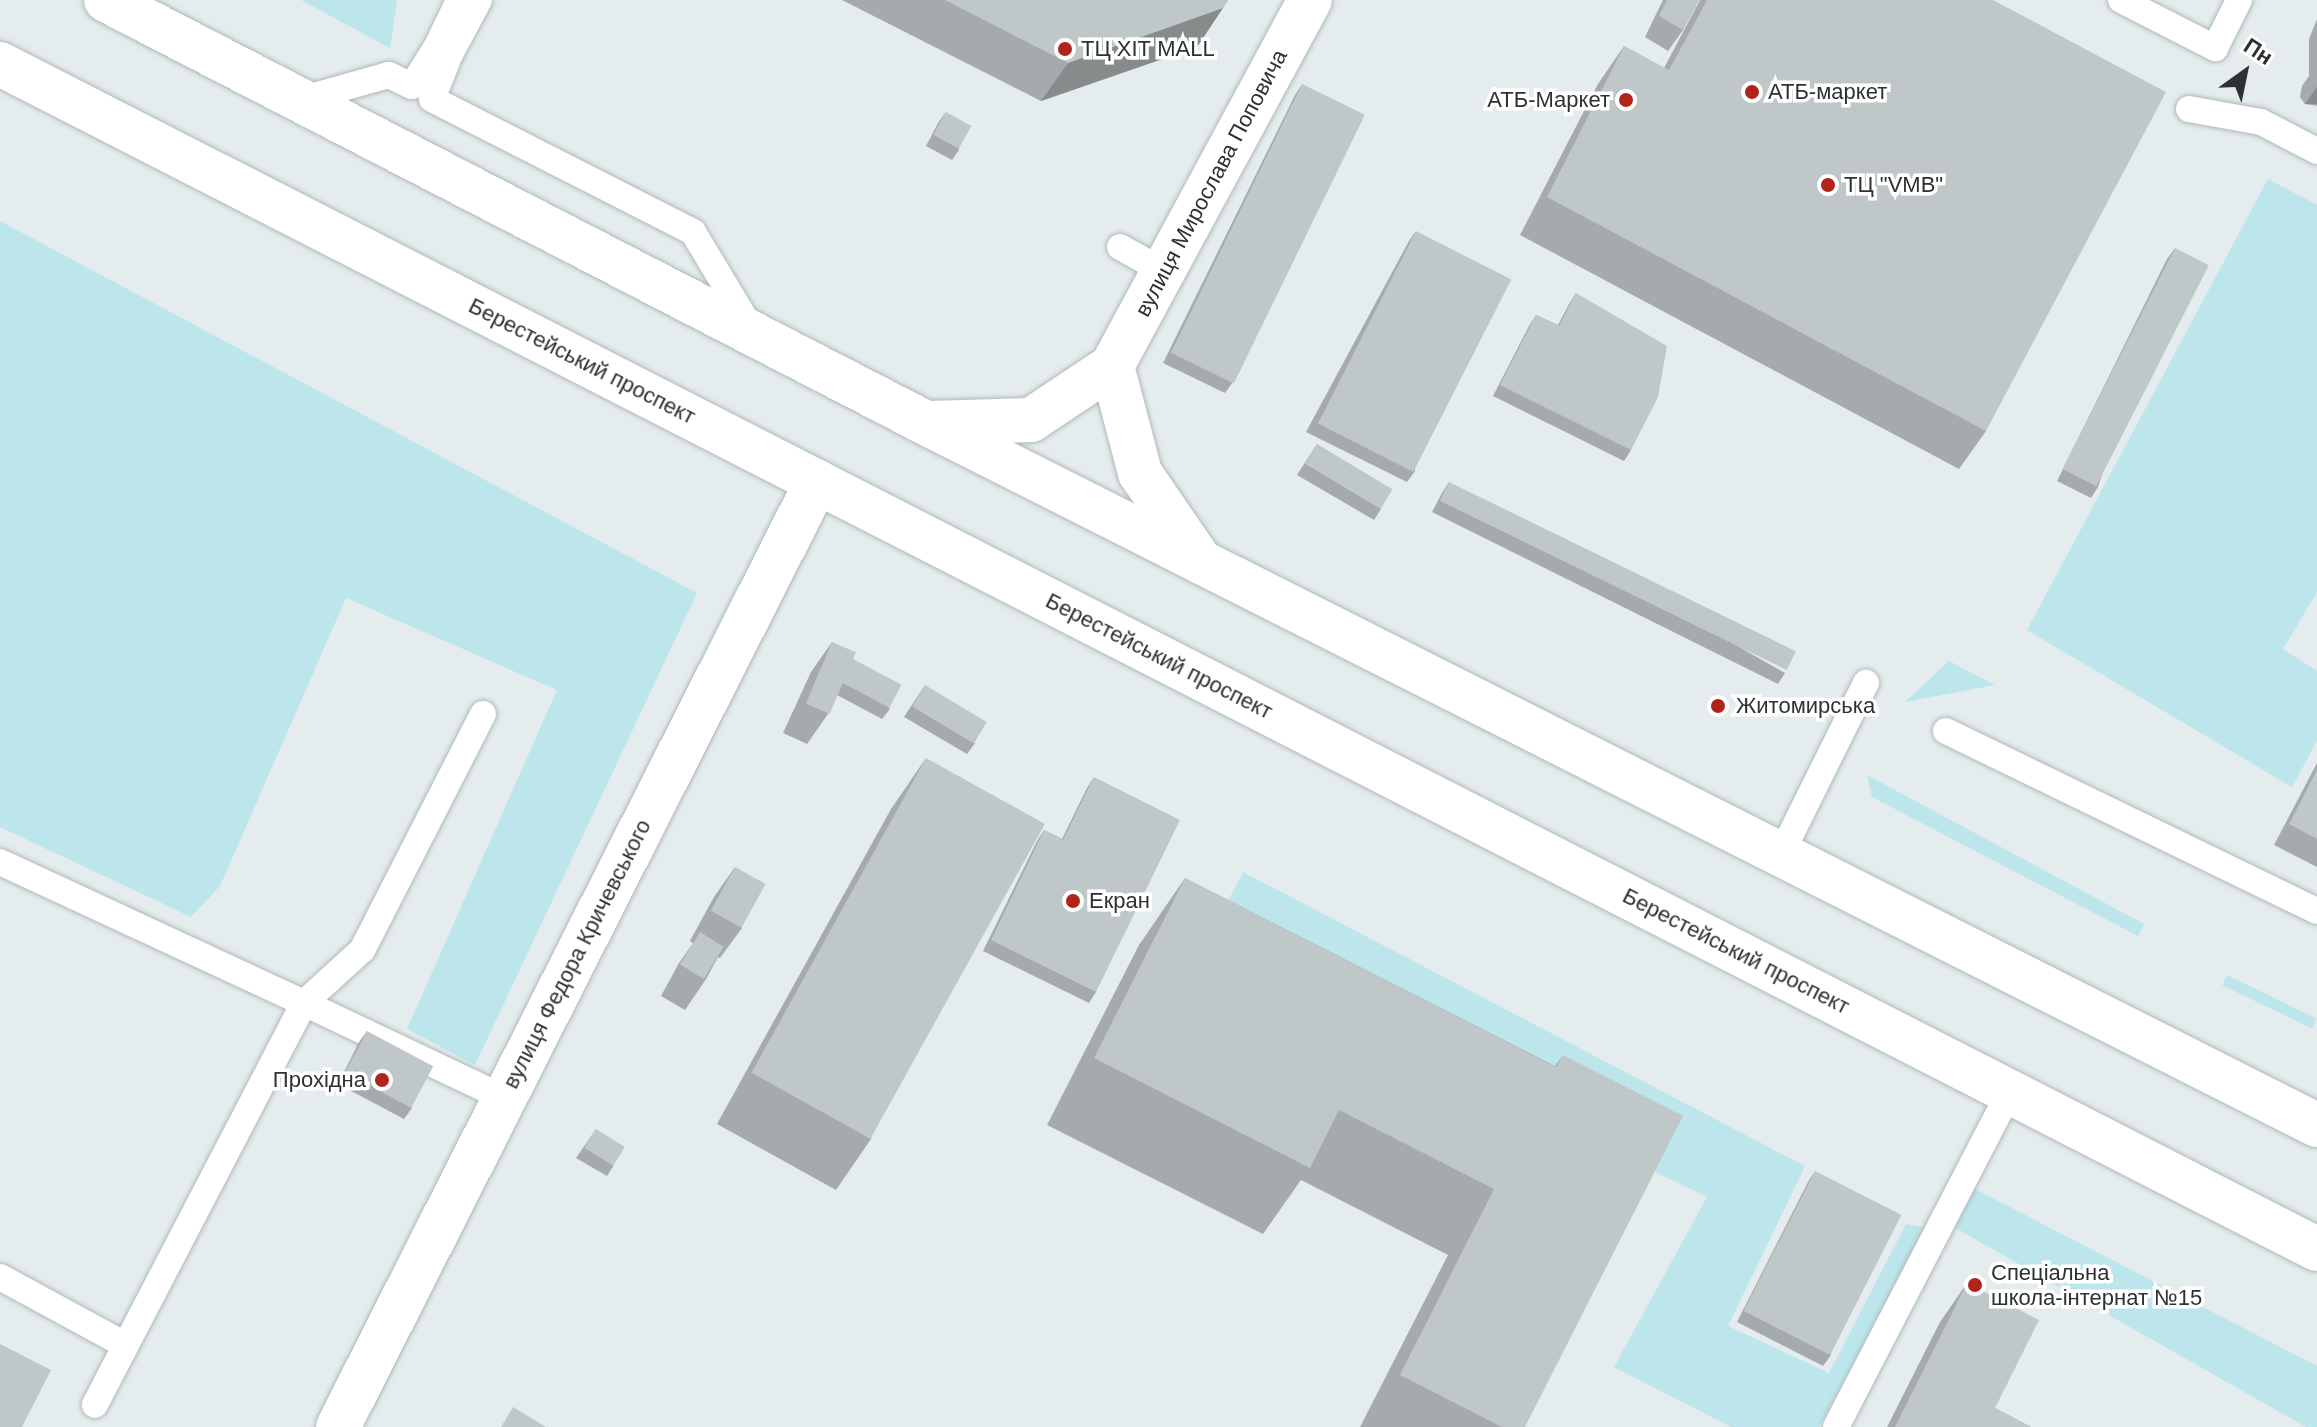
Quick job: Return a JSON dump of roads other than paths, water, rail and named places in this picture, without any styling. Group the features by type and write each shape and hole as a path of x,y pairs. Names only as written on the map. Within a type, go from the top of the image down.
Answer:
{"main road":[{"path":"106,0 1201,562 1782,852 2317,1125"},
{"name":"вулиця Мирослава Поповича","path":"928,423 1031,420 1112,366 1310,0"},
{"name":"Берестейський проспект","path":"0,64 2317,1249"},
{"path":"1112,366 1140,473 1201,562"},
{"name":"вулиця Федора Кричевського","path":"338,1427 817,481"}],"lane":[{"path":"300,100 389,75 412,86 437,46 459,0"},
{"path":"479,0 450,54 432,99 693,232 754,333"},
{"path":"2121,0 2215,48 2239,0"},
{"path":"2189,109 2261,122 2317,151"},
{"path":"1120,247 1163,271"},
{"path":"1782,852 1866,683"},
{"path":"95,1405 304,1003 362,950 483,714"},
{"path":"1946,731 2317,911"},
{"path":"0,862 504,1098"},
{"path":"1836,1427 2010,1092"},
{"path":"0,1277 125,1345"}],"place":[{"name":"ТЦ ХІТ MALL","path":"1065,49"},
{"name":"АТБ-маркет","path":"1752,92"},
{"name":"АТБ-Маркет","path":"1626,100"},
{"name":"ТЦ \"VMB\"","path":"1828,185"},
{"name":"Житомирська","path":"1718,706"},
{"name":"Екран","path":"1073,901"},
{"name":"Прохідна","path":"382,1080"},
{"name":"Спеціальна школа-інтернат №15","path":"1975,1285"}]}
